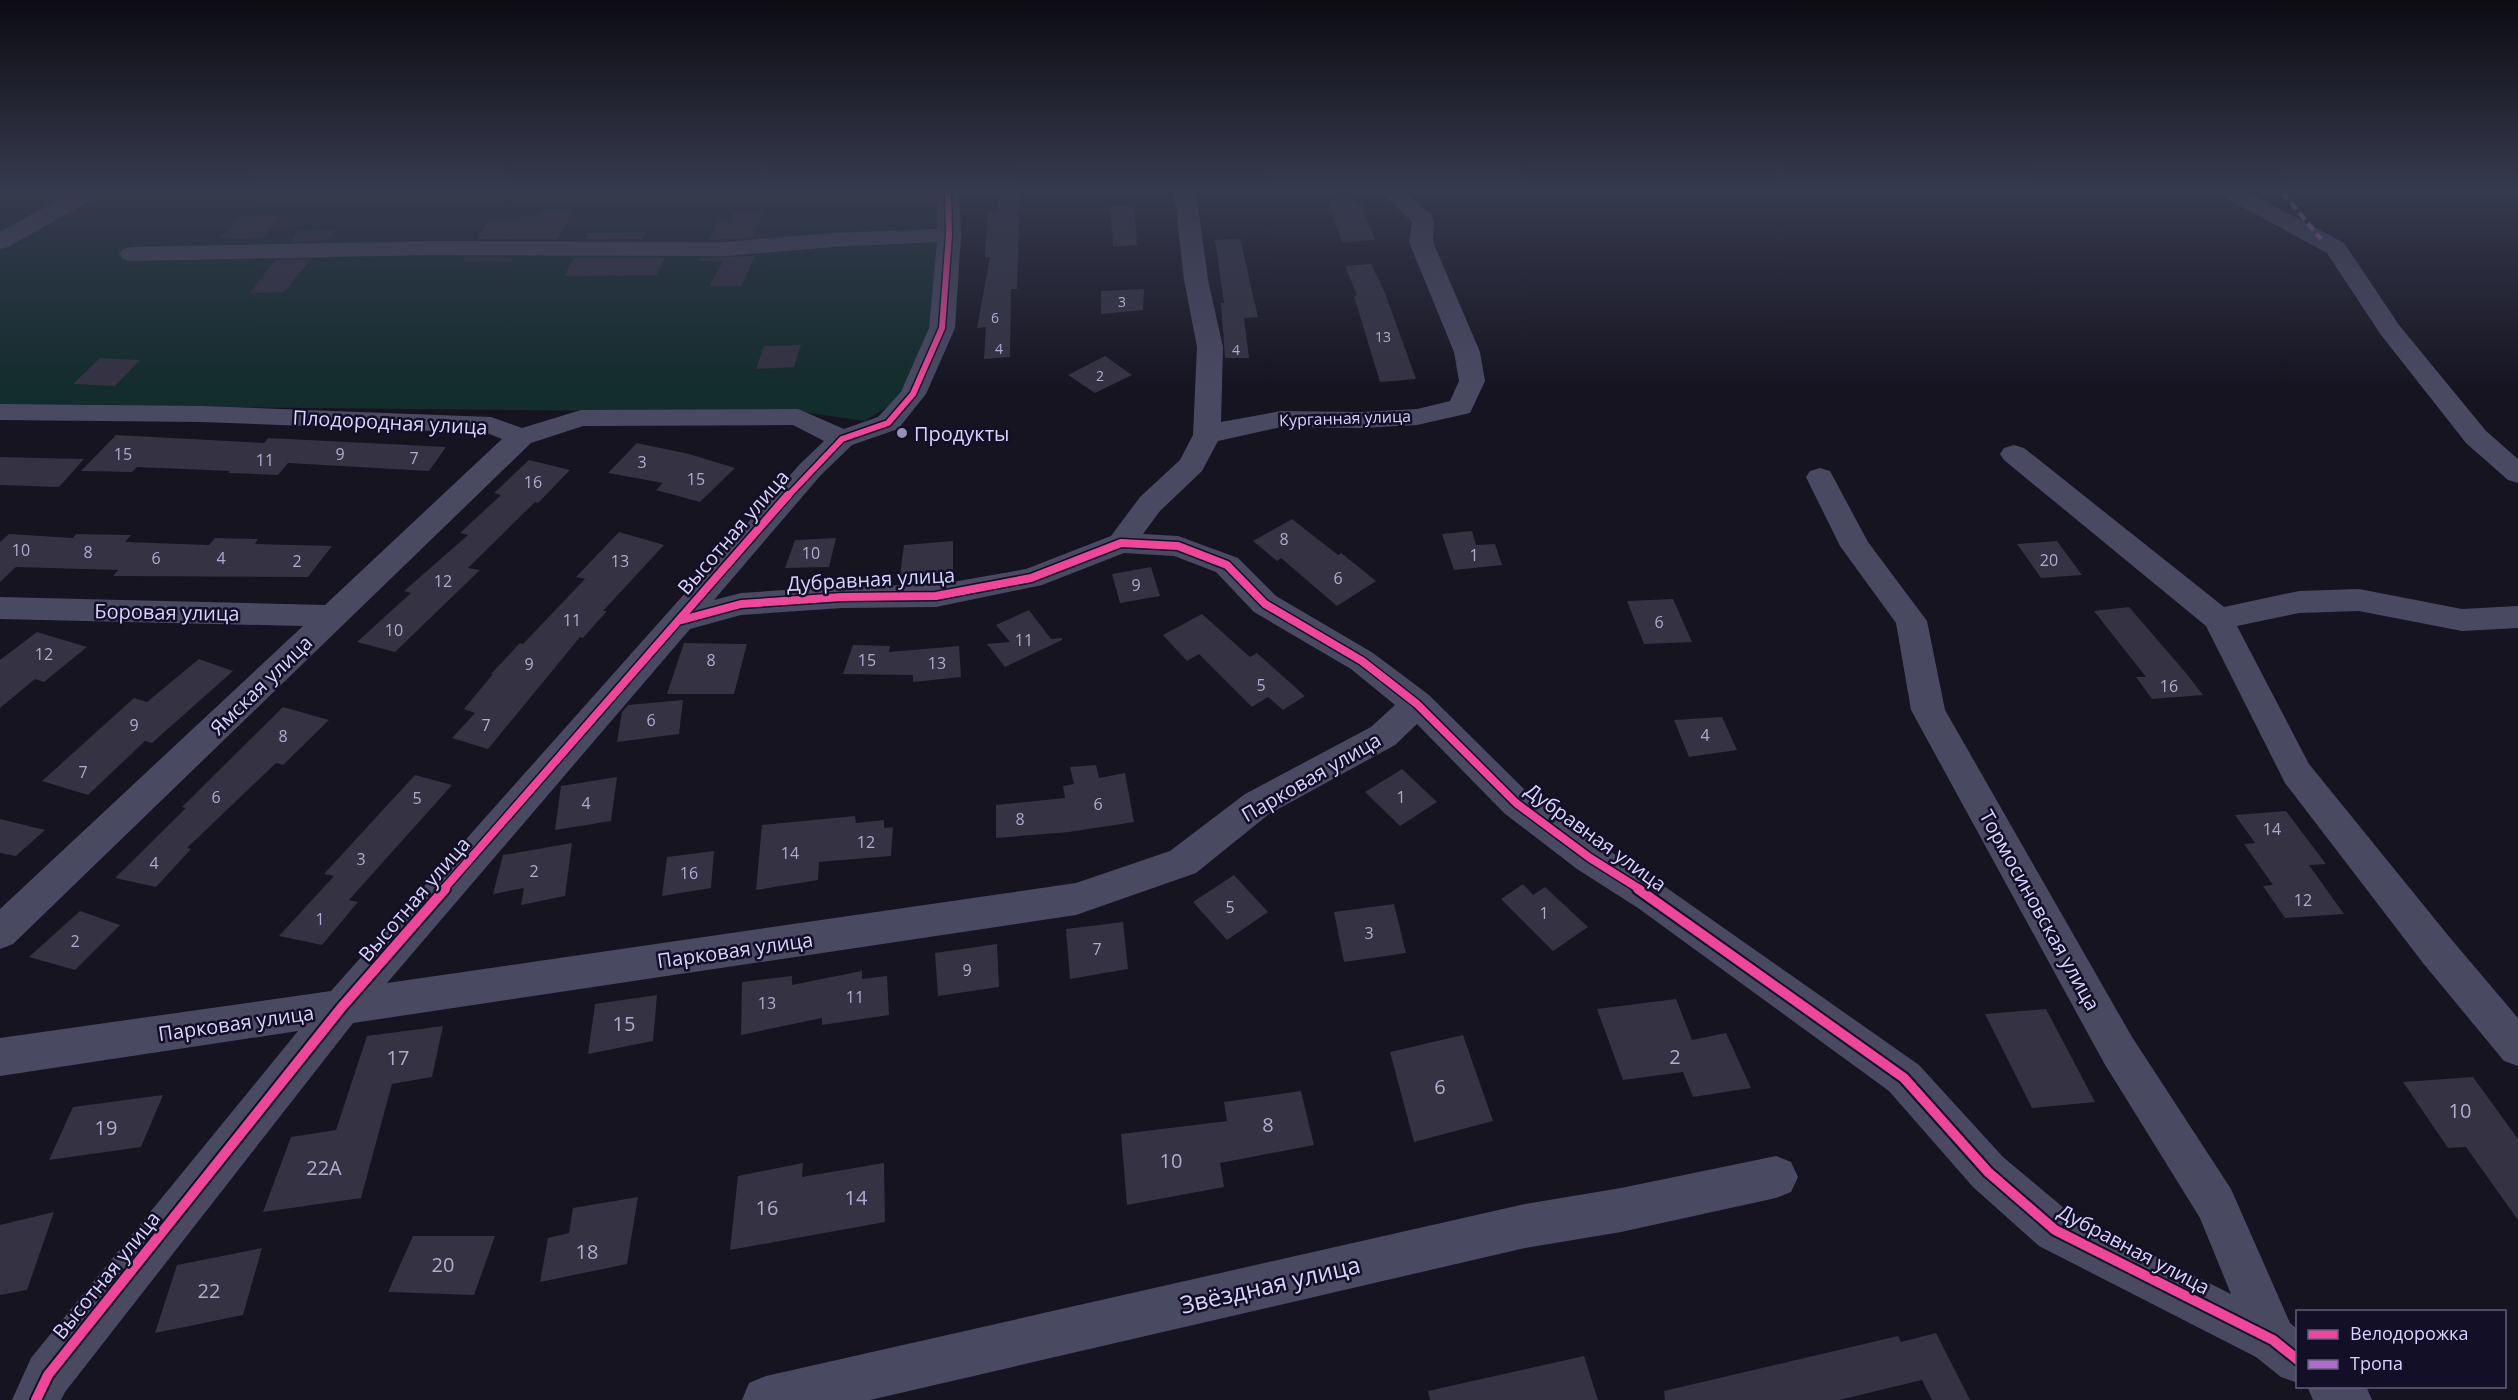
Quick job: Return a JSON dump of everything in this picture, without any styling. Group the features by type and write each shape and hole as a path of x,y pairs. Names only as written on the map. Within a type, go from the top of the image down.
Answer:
{"street":[{"path":"521,437 581,418 798,417 842,439 888,423 913,394 942,328 947,257"},
{"path":"1122,543 1150,504 1192,465 1207,435 1210,347 1193,257"},
{"name":"Курганная улица","path":"1207,435 1281,419 1362,420 1417,417 1461,406 1472,381 1467,351 1427,257"},
{"path":"2342,257 2390,330 2469,428 2518,474"},
{"name":"Плодородная улица","path":"0,412 202,414 491,425 521,437"},
{"name":"Ямская улица","path":"0,933 521,437"},
{"name":"Высотная улица","path":"36,1400 48,1375 341,1008 810,470 842,439"},
{"path":"2014,454 2218,619 2297,773 2437,951 2518,1048"},
{"name":"Тормосиновская улица","path":"1820,477 1855,546 1911,621 1928,710 2118,1050 2216,1204 2285,1350"},
{"name":"Дубравная улица","path":"678,621 741,604 842,597 936,596 1030,578 1122,543 1178,546 1227,565 1265,604 1362,661 1418,704 1516,803 1590,858 1651,897 1904,1078 1988,1172 2055,1230 2285,1350"},
{"path":"2218,619 2299,602 2359,600 2462,620 2518,617"},
{"path":"0,630 12,608"},
{"name":"Боровая улица","path":"12,608 334,615"},
{"name":"Парковая улица","path":"0,1057 1076,899 1183,862 1257,804 1383,736 1418,704"},
{"name":"Звёздная улица","path":"766,1400 1525,1226 1621,1210 1776,1177"},
{"path":"2333,1388 2348,1400"}],"green space":[{"path":"0,257 938,257 939,299 905,396 865,421 809,413 0,405"}],"building":[{"path":"465,257 514,258 511,262 463,261"},
{"path":"754,257 741,286 710,286 723,261 698,261 700,258"},
{"path":"990,257 1018,257 1017,289 1011,289 1010,357 984,359 986,327 977,328"},
{"path":"1217,257 1244,257 1258,317 1244,318 1249,358 1225,358 1221,303 1224,303"},
{"path":"574,258 665,258 656,275 564,276"},
{"path":"275,260 310,260 284,292 250,293"},
{"path":"1371,264 1385,293 1416,379 1380,382 1354,296 1357,295 1345,266"},
{"path":"1144,289 1143,310 1101,314 1101,291"},
{"path":"801,345 794,367 756,369 764,346"},
{"path":"1105,356 1132,375 1095,393 1068,375"},
{"path":"100,358 140,360 115,386 73,384"},
{"path":"116,435 264,443 268,438 446,447 429,471 288,463 278,475 137,467 132,472 81,471"},
{"path":"637,443 689,454 735,468 700,502 656,490 663,483 608,473"},
{"path":"0,457 84,459 59,487 0,485"},
{"path":"529,460 570,470 468,568 480,570 395,652 357,642 411,593 404,591 468,535 460,533 501,495 494,493"},
{"path":"1292,519 1376,581 1337,606 1281,558 1277,561 1253,541"},
{"path":"1472,531 1476,545 1495,544 1502,565 1454,570 1442,534"},
{"path":"619,532 664,545 603,611 607,611 583,638 580,637 488,749 452,738 475,713 464,709 493,674 491,674 585,579 576,577"},
{"path":"9,534 73,538 76,534 131,535 125,542 209,545 215,538 258,539 255,544 332,546 308,577 113,576 118,570 16,567 0,582 0,542"},
{"path":"836,538 829,567 785,568 795,540"},
{"path":"953,541 953,572 900,575 904,545"},
{"path":"2057,541 2082,575 2041,578 2017,544"},
{"path":"1151,567 1160,596 1120,603 1112,574"},
{"path":"1673,599 1692,642 1644,644 1627,601"},
{"path":"2129,607 2203,695 2152,699 2136,677 2146,677 2094,611"},
{"path":"1029,610 1051,639 1062,638 1062,640 1005,667 987,644 1010,642 996,625"},
{"path":"1202,614 1250,657 1257,653 1305,696 1283,710 1268,697 1252,707 1199,654 1187,661 1163,635"},
{"path":"37,632 87,647 44,682 35,679 0,708 0,660"},
{"path":"684,643 747,644 734,694 667,694"},
{"path":"853,645 890,646 889,652 959,646 961,677 913,682 913,675 843,674"},
{"path":"199,659 233,671 152,743 145,741 88,795 42,781 134,698 147,702"},
{"path":"683,700 679,734 617,742 622,712 628,705"},
{"path":"283,707 329,720 283,765 276,763 187,848 191,849 156,887 115,878 186,808 182,807"},
{"path":"1722,717 1737,750 1689,757 1674,720"},
{"path":"1096,765 1099,778 1125,773 1134,822 1069,832 996,838 996,805 1065,798 1063,786 1074,784 1070,767"},
{"path":"1402,769 1437,802 1400,826 1365,792"},
{"path":"415,775 452,785 349,900 358,902 322,945 279,936 334,876 324,874"},
{"path":"617,777 611,821 555,830 561,786"},
{"path":"2286,811 2326,864 2309,865 2344,914 2285,918 2263,886 2273,885 2244,844 2255,843 2235,815"},
{"path":"855,816 856,823 884,820 884,828 893,827 891,856 819,862 818,880 756,890 762,825"},
{"path":"0,819 45,830 16,856 0,853"},
{"path":"572,843 565,896 521,905 524,888 493,894 503,855"},
{"path":"714,851 711,888 662,896 667,857"},
{"path":"1234,875 1268,912 1227,940 1193,902"},
{"path":"1523,884 1533,895 1545,887 1588,927 1553,951 1501,899"},
{"path":"1394,904 1406,953 1344,962 1334,912"},
{"path":"80,911 120,925 75,970 29,957"},
{"path":"1123,922 1128,969 1070,979 1066,929"},
{"path":"997,944 999,987 938,996 935,953"},
{"path":"862,971 862,979 887,976 889,1015 822,1025 822,1018 741,1035 742,982 792,976 792,985"},
{"path":"657,995 653,1041 588,1054 595,1004"},
{"path":"1676,999 1692,1040 1726,1033 1751,1088 1693,1097 1683,1072 1623,1080 1597,1009"},
{"path":"2046,1009 2095,1102 2032,1108 1985,1014"},
{"path":"443,1026 432,1077 392,1084 361,1198 263,1212 291,1137 336,1130 367,1036"},
{"path":"1463,1035 1493,1121 1414,1142 1390,1052"},
{"path":"2473,1077 2518,1139 2518,1220 2466,1147 2448,1148 2403,1082"},
{"path":"1301,1091 1314,1145 1220,1163 1224,1187 1127,1205 1121,1134 1227,1121 1224,1102"},
{"path":"163,1095 141,1147 49,1160 73,1107"},
{"path":"803,1163 802,1177 884,1163 885,1222 730,1250 738,1176"},
{"path":"638,1197 627,1264 540,1282 548,1238 569,1233 573,1208"},
{"path":"54,1212 27,1290 0,1295 0,1225"},
{"path":"413,1236 495,1236 474,1295 388,1292"},
{"path":"262,1248 243,1315 155,1333 177,1265"},
{"path":"1936,1333 1970,1400 1932,1400 1922,1380 1839,1400 1665,1400 1664,1391 1898,1336 1901,1342"},
{"path":"1584,1356 1598,1400 1430,1400 1428,1391"}],"cycle path":[{"path":"36,1400 48,1375 341,1008 810,470 842,439 888,423 913,394 942,328 947,257"},
{"path":"678,621 741,604 842,597 936,596 1031,578 1121,543 1178,546 1227,565 1265,604 1362,661 1417,704 1516,803 1590,858 1651,897 1904,1078 1988,1172 2055,1230 2273,1340 2296,1358"}],"place":[{"name":"Продукты","path":"902,433"}]}
